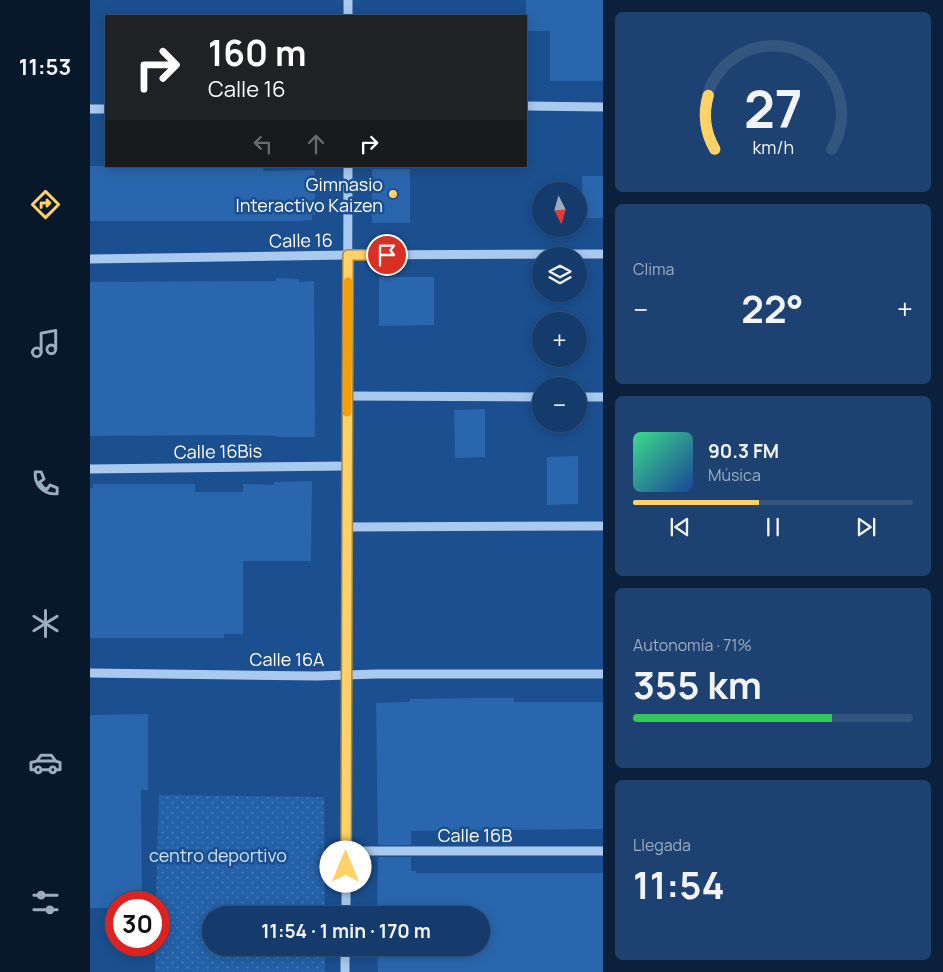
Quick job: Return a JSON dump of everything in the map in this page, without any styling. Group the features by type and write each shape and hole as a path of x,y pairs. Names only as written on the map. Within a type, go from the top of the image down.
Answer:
{"street":[{"path":"348,0 348,15"},
{"path":"527,106 603,107"},
{"path":"90,109 105,109"},
{"path":"346,906 348,167"},
{"name":"Calle 16","path":"90,259 603,254"},
{"path":"347,396 532,397"},
{"path":"587,397 603,397"},
{"name":"Calle 16Bis","path":"90,469 347,466"},
{"path":"347,527 603,526"},
{"name":"Calle 16A","path":"90,673 317,676 603,674"},
{"name":"Calle 16B","path":"347,851 603,850"},
{"path":"345,972 346,956"}],"green space":[{"name":"centro deportivo","path":"159,795 324,797 325,906 202,906 202,956 325,956 325,972 155,972 155,956 170,956 170,891 156,891"}],"building":[{"path":"526,0 603,0 603,81 550,81 550,31 527,31"},
{"path":"90,166 263,167 263,171 315,170 315,215 312,214 312,220 90,221"},
{"path":"372,169 410,169 410,223 372,223"},
{"path":"582,176 603,176 603,218 588,218 588,182 582,182"},
{"path":"379,277 434,277 434,325 379,326"},
{"path":"276,278 299,279 299,282 314,281 315,437 241,435 90,436 90,282 276,281"},
{"path":"485,409 485,457 455,458 454,410"},
{"path":"578,456 578,504 547,505 547,457"},
{"path":"312,481 311,561 243,561 243,634 224,634 224,638 90,638 90,488 93,488 93,484 195,484 195,492 243,492 243,484 274,485 274,482"},
{"path":"514,698 514,702 603,702 603,829 411,831 411,845 378,845 376,703 410,702 410,699"},
{"path":"148,714 148,790 141,790 142,891 105,891 105,908 90,908 90,715"},
{"path":"378,857 411,857 411,871 416,871 416,873 603,873 603,972 378,972 377,956 490,956 490,906 377,906"}],"slow traffic":[{"path":"347,412 348,282"}],"place":[{"name":"Gimnasio Interactivo Kaizen","path":"393,194"}],"route":[{"path":"346,867 348,255 387,255"}]}
